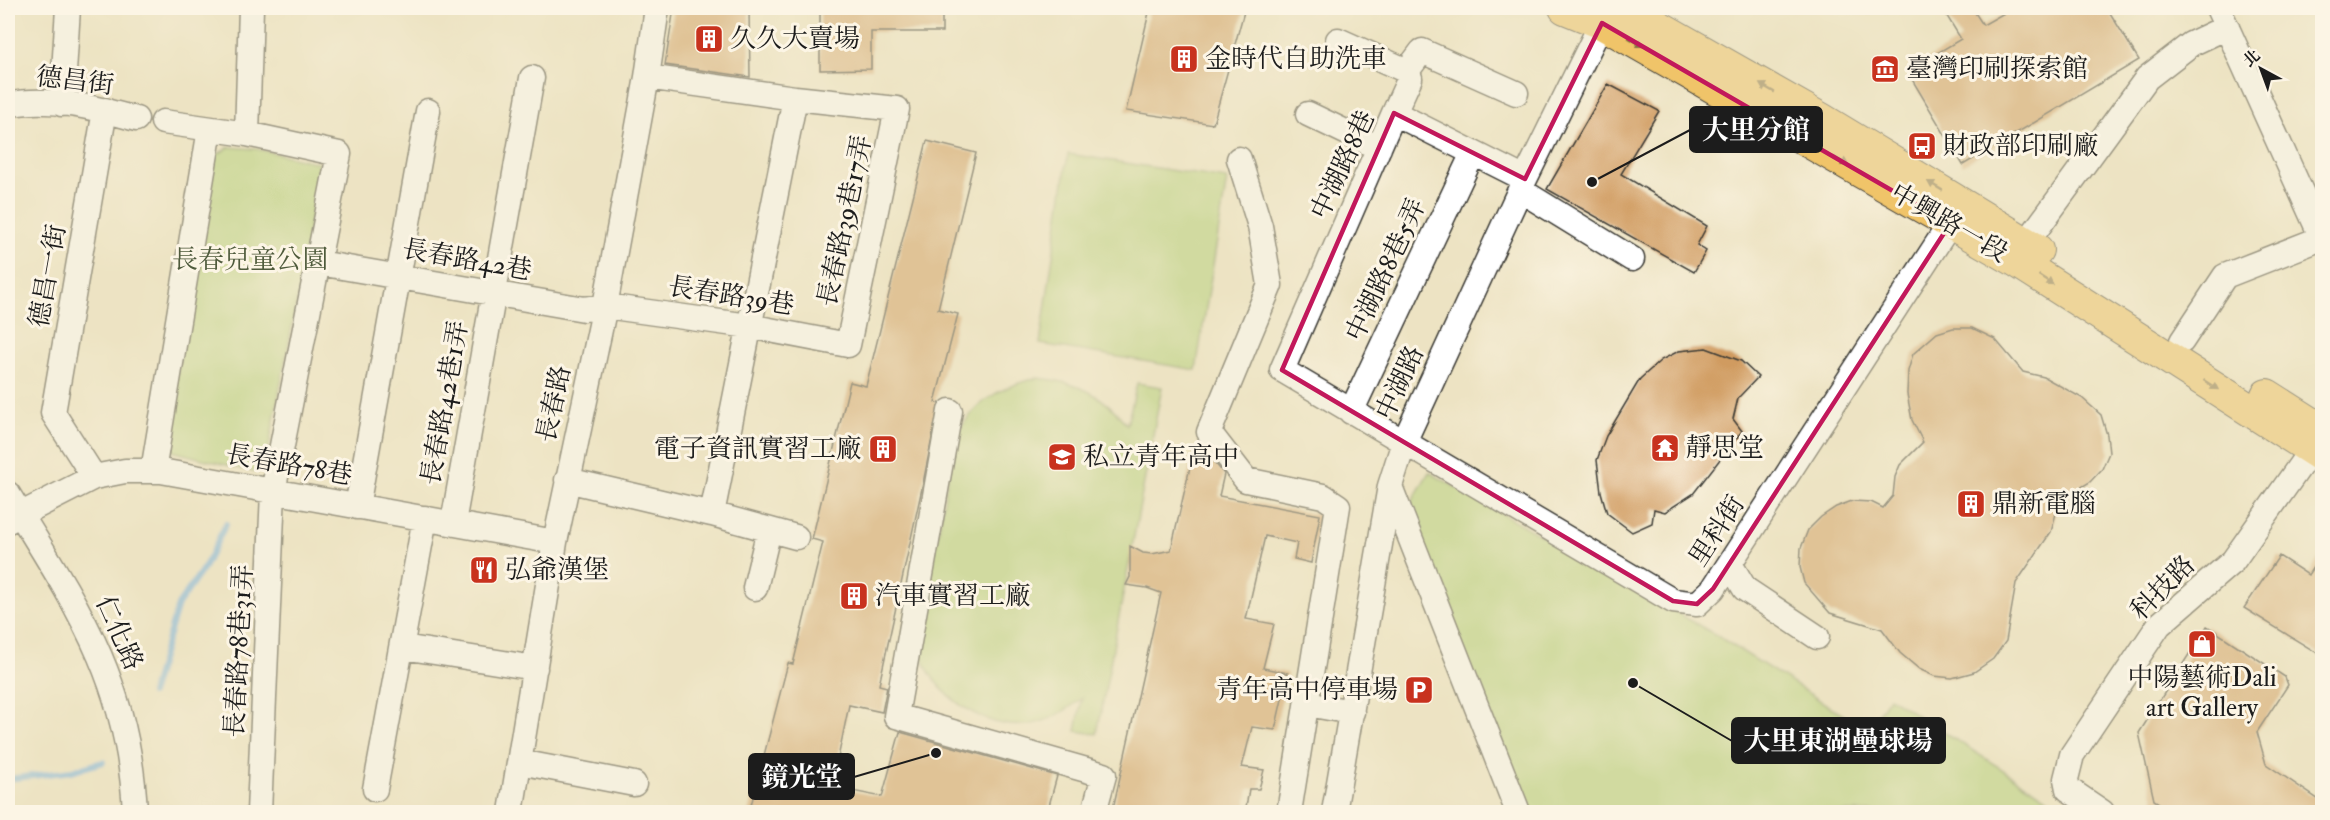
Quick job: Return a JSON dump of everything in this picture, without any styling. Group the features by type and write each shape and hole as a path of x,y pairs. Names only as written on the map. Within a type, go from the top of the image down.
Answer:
{"main road":[{"name":"中興路一段","path":"1565,8 1612,13 2020,251 2182,341 2320,442"},
{"name":"中興路一段","path":"2020,251 2320,442"}],"street":[{"path":"62,104 68,8"},
{"path":"163,122 247,134 251,8"},
{"name":"長春路","path":"511,813 555,542 605,306 648,77 657,8"},
{"name":"中湖路","path":"1334,813 1390,486 1404,442 1523,185 1612,13"},
{"path":"2020,251 2147,78 2223,17 2322,238 2225,276 2182,341"},
{"path":"1338,40 1407,71 1410,78 1394,113"},
{"path":"1407,71 1422,51 1516,93"},
{"path":"648,77 795,98 712,513"},
{"name":"長春路42巷1弄","path":"453,523 532,78"},
{"name":"長春路39巷17弄","path":"795,98 897,109 848,345"},
{"name":"德昌街","path":"8,105 62,104 105,110 136,119"},
{"name":"德昌一街","path":"94,477 53,413 105,110"},
{"path":"357,507 428,111"},
{"name":"中湖路8巷","path":"1351,412 1282,370 1394,113 1473,153 1632,259"},
{"path":"1308,114 1379,148"},
{"path":"153,471 210,129"},
{"name":"長春路78巷31弄","path":"247,134 339,154 273,492 259,813"},
{"name":"中湖路8巷5弄","path":"1351,412 1473,153"},
{"path":"1239,159 1260,226 1270,285 1209,432 1246,480 1323,496 1338,506 1289,813"},
{"name":"里科街","path":"1404,442 1673,601 1696,604 1713,589 1730,564 1957,214"},
{"name":"長春路42巷","path":"319,264 584,309 605,306"},
{"name":"長春路39巷","path":"605,306 749,326 848,345"},
{"path":"950,411 896,716 1104,775 1094,813"},
{"path":"1351,412 1404,442"},
{"name":"科技路","path":"2102,813 2068,789 2066,779 2072,755 2159,625 2233,561 2320,442"},
{"name":"長春路78巷","path":"14,518 94,477 125,471 153,471 555,542"},
{"path":"567,480 712,513 796,537"},
{"path":"1390,486 1518,813"},
{"name":"仁化路","path":"8,494 14,518 61,577 90,631 118,701 134,775 135,813"},
{"path":"375,789 403,647 424,518"},
{"path":"755,588 769,530"},
{"path":"1730,564 1745,589 1817,637"},
{"path":"403,647 535,668"},
{"path":"1307,705 1352,712"},
{"path":"520,762 634,784"}],"highlighted area":[{"path":"1602,23 1950,224 1713,589 1697,604 1673,601 1282,370 1394,113 1525,179"}],"green space":[{"name":"長春兒童公園","path":"229,147 257,149 319,163 303,268 267,457 257,473 164,449 215,156"},
{"path":"1068,154 1227,179 1196,370 1040,344"},
{"path":"1037,378 1064,382 1088,391 1109,405 1127,425 1137,383 1162,387 1097,734 1076,731 1082,698 1060,714 1037,723 1013,725 986,719 951,698 941,688 926,666 922,653 921,624 954,441 969,417 987,399 1010,386"},
{"path":"1429,472 1716,635 1867,730 1889,697 2069,812 1532,812 1435,592 1411,503"}],"building":[{"name":"久久大賣場","path":"674,8 749,8 750,77 665,65"},
{"path":"820,8 942,8 942,32 871,32 871,69 820,70"},
{"name":"金時代自助洗車","path":"1150,8 1245,8 1213,124 1126,111"},
{"path":"1942,8 1972,8 1983,25 2013,8 2107,8 2139,60 1963,165 1907,71 1961,39"},
{"path":"1608,84 1659,111 1621,174 1707,226 1697,245 1706,251 1694,272 1547,189"},
{"path":"927,141 976,153 938,309 958,314 935,402 939,403 879,685 887,687 882,712 849,705 832,787 882,797 900,732 1057,776 1047,813 749,813 788,663 793,664 823,542 812,539 850,382 866,386"},
{"name":"鼎新電腦","path":"1953,328 1972,328 1995,339 2023,372 2044,377 2082,398 2101,415 2109,453 2102,469 2090,482 2073,492 2057,496 2057,510 2051,532 2016,583 2006,641 1993,659 1974,672 1952,678 1934,676 1919,669 1900,653 1882,629 1830,613 1804,583 1800,567 1801,548 1808,530 1821,517 1836,507 1852,501 1871,502 1883,508 1893,496 1895,477 1900,465 1923,442 1912,420 1907,394 1908,371 1913,354 1937,333"},
{"name":"靜思堂","path":"1706,348 1741,361 1758,377 1738,398 1733,419 1742,431 1693,494 1665,512 1654,509 1652,523 1632,532 1607,513 1601,492 1597,460 1606,436 1640,379 1661,360 1679,351"},
{"path":"1193,454 1211,458 1224,474 1219,496 1320,515 1311,563 1294,559 1297,543 1265,536 1246,619 1274,624 1263,668 1288,673 1275,730 1252,727 1242,767 1264,770 1259,789 1249,789 1245,813 1112,813 1161,593 1126,585 1130,577 1130,546 1143,553 1152,554 1171,550"},
{"path":"2322,553 2322,656 2244,608 2279,556 2308,575"},
{"path":"2207,626 2285,677 2288,685 2257,732 2266,764 2322,802 2322,813 2174,813 2154,800 2139,733"}],"waterway":[{"path":"151,694 178,605 205,566 226,524"},
{"path":"8,779 72,771 103,762"}],"place":[{"name":"久久大賣場","path":"709,39"},
{"name":"金時代自助洗車","path":"1184,59"},
{"name":"臺灣印刷探索館","path":"1885,69"},
{"name":"財政部印刷廠","path":"1922,146"},
{"name":"大里分館","path":"1592,182"},
{"name":"靜思堂","path":"1665,448"},
{"name":"電子資訊實習工廠","path":"883,449"},
{"name":"私立青年高中","path":"1062,457"},
{"name":"鼎新電腦","path":"1971,504"},
{"name":"弘爺漢堡","path":"484,570"},
{"name":"汽車實習工廠","path":"854,596"},
{"name":"中陽藝術Dali art Gallery","path":"2202,644"},
{"name":"大里東湖壘球場","path":"1633,683"},
{"name":"青年高中停車場","path":"1419,690"},
{"name":"鏡光堂","path":"936,753"}]}
